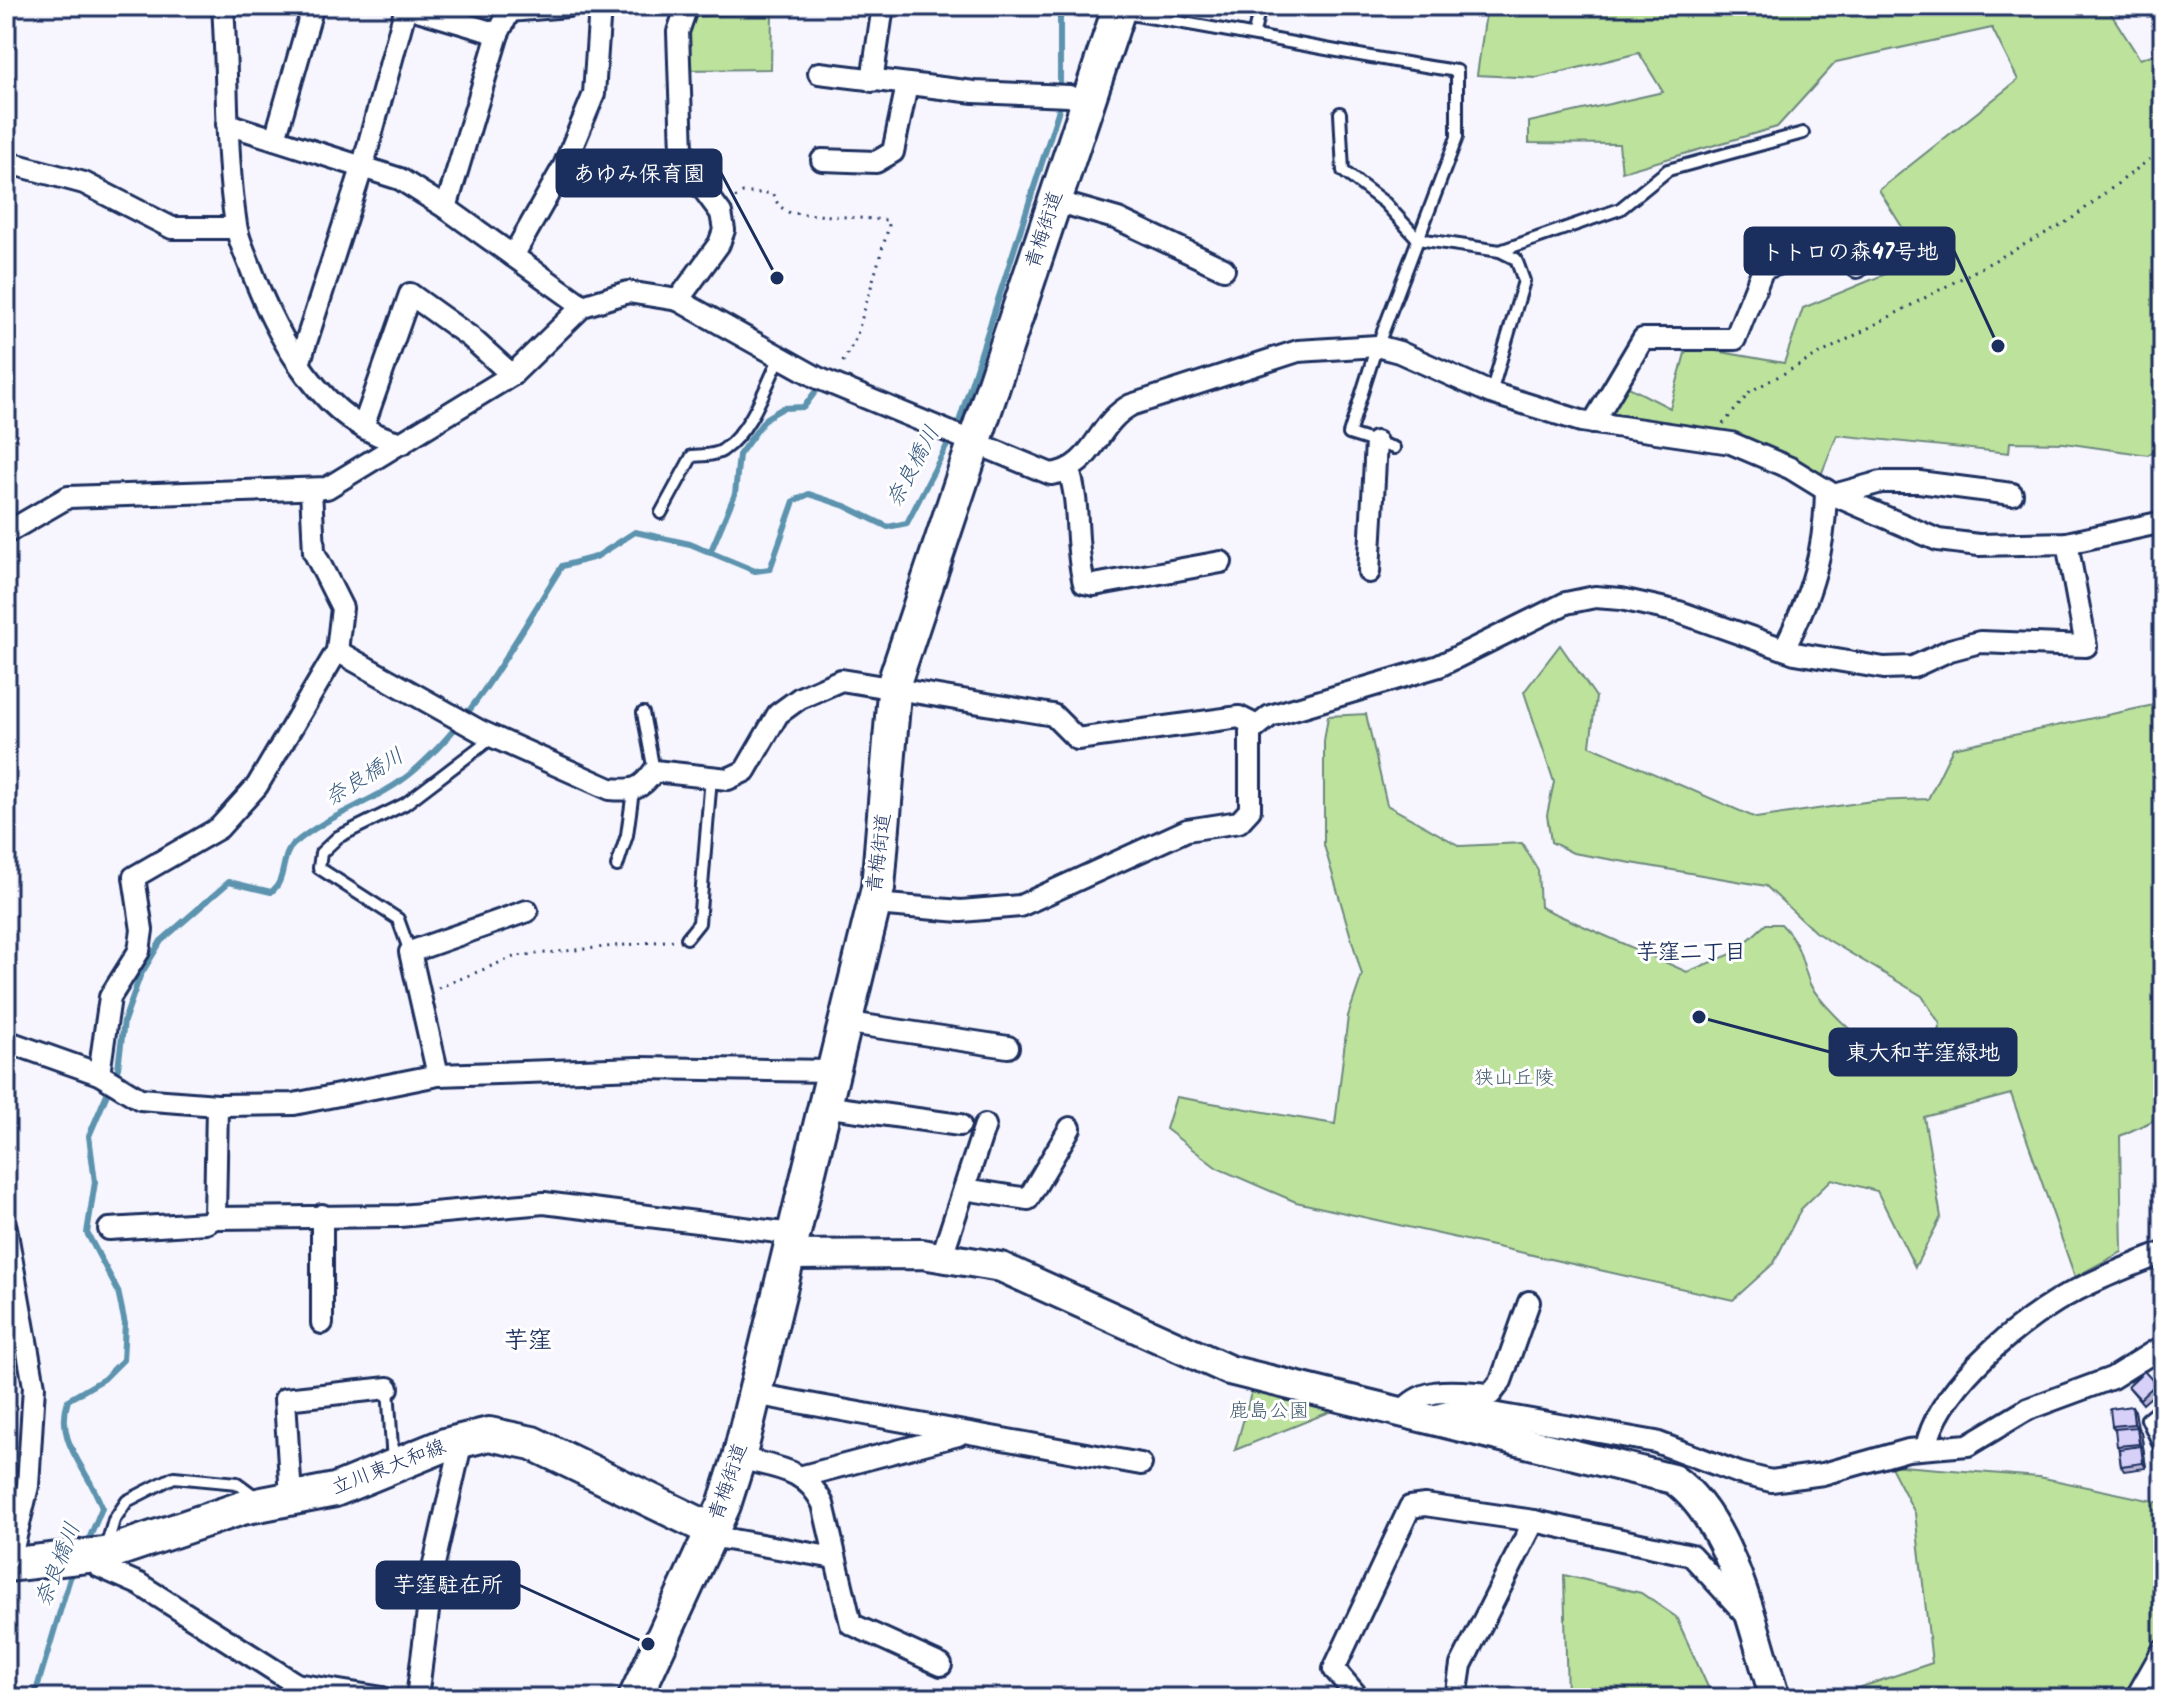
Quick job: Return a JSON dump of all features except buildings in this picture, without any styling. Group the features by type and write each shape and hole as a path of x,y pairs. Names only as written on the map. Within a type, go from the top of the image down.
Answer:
{"main road":[{"name":"青梅街道","path":"635,1698 711,1533 739,1458 874,904 883,841 893,689 967,441 1055,201 1070,98 1119,9"},
{"name":"立川東大和線","path":"8,1565 87,1557 278,1501 335,1490 462,1440 489,1434 524,1440 711,1533"}],"street":[{"path":"223,6 227,124 236,228 270,312 299,364 327,397 381,438 403,443"},
{"path":"275,139 313,6"},
{"path":"299,364 363,165 405,6 498,34"},
{"path":"446,208 498,34 510,8 568,6"},
{"path":"513,256 564,166 594,94 600,6"},
{"path":"872,81 883,6"},
{"path":"678,300 719,244 724,230 718,208 690,171 682,151 678,32 686,8"},
{"path":"819,73 907,85 1070,98"},
{"path":"822,160 876,162 893,152 907,85"},
{"path":"227,124 400,179 446,208 583,306"},
{"path":"6,162 84,183 172,228 236,228"},
{"path":"1055,201 1118,219 1224,269"},
{"path":"1593,423 1643,339 1735,339 1763,269 1833,245 1857,267"},
{"path":"7,528 68,497 327,488 512,375 583,306 628,292 678,300 825,381 1042,473 1069,471 1086,459 1111,420 1131,405 1298,351 1377,346 1399,352 1491,393 1593,423 1659,435 1731,443 1938,540 1979,545 2067,543 2163,522"},
{"path":"363,427 410,294 470,337 512,375"},
{"path":"1369,572 1385,445"},
{"path":"1069,471 1077,524 1076,554 1084,583 1094,585 1221,562"},
{"path":"1830,492 1881,482 1919,482 2012,494"},
{"path":"100,1075 110,997 139,951 142,930 134,877 219,828 257,786 337,651 342,608 314,552 311,489"},
{"path":"1784,649 1803,611 1818,565 1830,492"},
{"path":"874,904 961,911 1004,909 1109,867 1187,830 1239,822 1250,810 1250,732 1270,716 1439,666 1566,603 1595,597 1621,599 1679,612 1784,649 1843,664 1884,668 1913,667 1950,650 1980,642 2086,646 2086,632 2067,543"},
{"path":"337,651 493,737 610,789 633,791 643,787 654,771 728,779 745,771 778,714 818,689 850,679 1053,715 1077,739 1239,717 1257,726"},
{"path":"438,1075 410,952 527,911"},
{"path":"843,1022 1008,1047"},
{"path":"6,1041 100,1075 140,1099 217,1105 294,1104 438,1075 639,1068 831,1071"},
{"path":"215,1218 217,1105"},
{"path":"823,1106 960,1125"},
{"path":"942,1256 985,1125"},
{"path":"964,1189 1028,1199 1070,1128"},
{"path":"109,1229 206,1223 215,1218 400,1216 544,1203 790,1244 942,1256 1014,1271 1153,1338 1229,1370 1673,1479 1698,1499 1707,1514 1739,1583 1775,1698"},
{"path":"322,1215 322,1323"},
{"path":"6,1228 34,1386 28,1486 8,1565"},
{"path":"1926,1448 1935,1417 1953,1393 2011,1337 2056,1302 2163,1253"},
{"path":"1413,1416 1412,1399 1428,1392 1491,1394 1501,1381 1529,1302"},
{"path":"1413,1416 1463,1408 1656,1442 1739,1473 1771,1481 1823,1474 1926,1448 1968,1445 2028,1409 2112,1378 2163,1346"},
{"path":"278,1501 285,1399 388,1388"},
{"path":"754,1394 1141,1464"},
{"path":"803,1476 965,1433"},
{"path":"417,1698 434,1564 462,1440"},
{"path":"739,1458 803,1476 815,1487 823,1504 851,1624 941,1665"},
{"path":"1359,1698 1334,1669 1410,1507 1425,1505 1534,1521 1691,1555 1749,1618"},
{"path":"1456,1698 1461,1665 1534,1521"},
{"path":"711,1533 835,1558"},
{"path":"87,1557 98,1566 139,1584 296,1684 383,1698"},
{"path":"2136,1698 2163,1650"}],"lane":[{"path":"686,8 752,6"},
{"path":"1254,33 1260,6"},
{"path":"1119,9 1393,62 1457,71 1457,137 1377,346 1349,434 1385,445"},
{"path":"1340,113 1343,171 1385,203 1418,239 1500,251 1516,259 1524,281 1491,393"},
{"path":"1500,251 1620,209 1668,170 1803,133"},
{"path":"661,513 692,456 716,454 733,441 757,406 780,357"},
{"path":"643,713 654,771"},
{"path":"410,952 398,919 319,868 321,853 338,837 405,804 493,737"},
{"path":"687,938 699,923 711,777"},
{"path":"617,866 627,835 633,791"},
{"path":"388,1388 393,1467"},
{"path":"2163,1406 2147,1419 2163,1453"},
{"path":"87,1557 127,1501 174,1477 237,1483 278,1501"}],"path":[{"path":"1710,439 1751,391 2070,220 2163,149"},
{"path":"718,208 743,193 772,193 779,206 790,213 887,220 889,226 856,338 845,363 825,381"},
{"path":"420,996 516,956 687,938"}],"green space":[{"path":"1487,6 2031,6 2033,10 2047,6 2106,6 2140,59 2163,51 2163,444 2148,455 2064,443 2010,442 2009,453 1837,435 1819,480 1611,416 1627,386 1670,408 1687,346 1784,363 1803,308 1922,259 1879,190 2018,80 1992,28 1836,62 1777,127 1622,172 1619,144 1529,143 1529,122 1663,92 1639,53 1537,78 1477,75"},
{"path":"772,13 771,69 681,70 686,16"},
{"name":"狭山丘陵","path":"1560,645 1596,697 1590,746 1756,818 1872,801 1928,799 1953,748 2163,703 2163,1116 2120,1136 2122,1252 2075,1277 2011,1094 1924,1117 1941,1217 1915,1267 1877,1191 1832,1179 1801,1209 1774,1263 1733,1300 1296,1202 1217,1168 1166,1129 1176,1097 1335,1124 1348,1016 1362,975 1324,845 1324,741 1328,716 1366,714 1387,805 1460,846 1522,843 1538,870 1540,907 1687,972 1734,953 1766,924 1781,924 1797,946 1815,993 1867,1044 1894,1061 1903,1063 1932,1050 1940,1024 1922,996 1815,932 1766,886 1573,853 1551,842 1547,815 1554,782 1524,692"},
{"name":"鹿島公園","path":"1253,1386 1342,1407 1235,1450"},
{"path":"1890,1465 2039,1477 2163,1503 2163,1698 1829,1698 1932,1663 1915,1513"},
{"path":"1564,1575 1641,1593 1676,1617 1713,1698 1567,1698"}],"waterway":[{"name":"奈良橋川","path":"87,1544 102,1508 69,1443 65,1416 68,1400 104,1379 123,1360 125,1324 118,1291 87,1233 95,1182 89,1136 118,1068 124,1021 140,976 161,941 229,882 271,892 279,881 294,844 322,824 385,791 415,770 437,749 477,700 562,566 596,557 635,532 690,544 755,571 770,569 794,501 809,494 845,506 888,527 907,523 959,422 1060,106 1060,6"},
{"path":"710,553 735,494 739,455 766,418 783,408 804,407 818,388"},
{"name":"奈良橋川","path":"34,1698 73,1568"}],"place":[{"name":"あゆみ保育園","path":"777,278"},
{"name":"トトロの森47号地","path":"1998,346"},
{"name":"東大和芋窪緑地","path":"1699,1017"},
{"name":"芋窪駐在所","path":"648,1644"}],"district":[{"name":"芋窪二丁目","path":"1691,953"},
{"name":"芋窪","path":"528,1341"}]}
